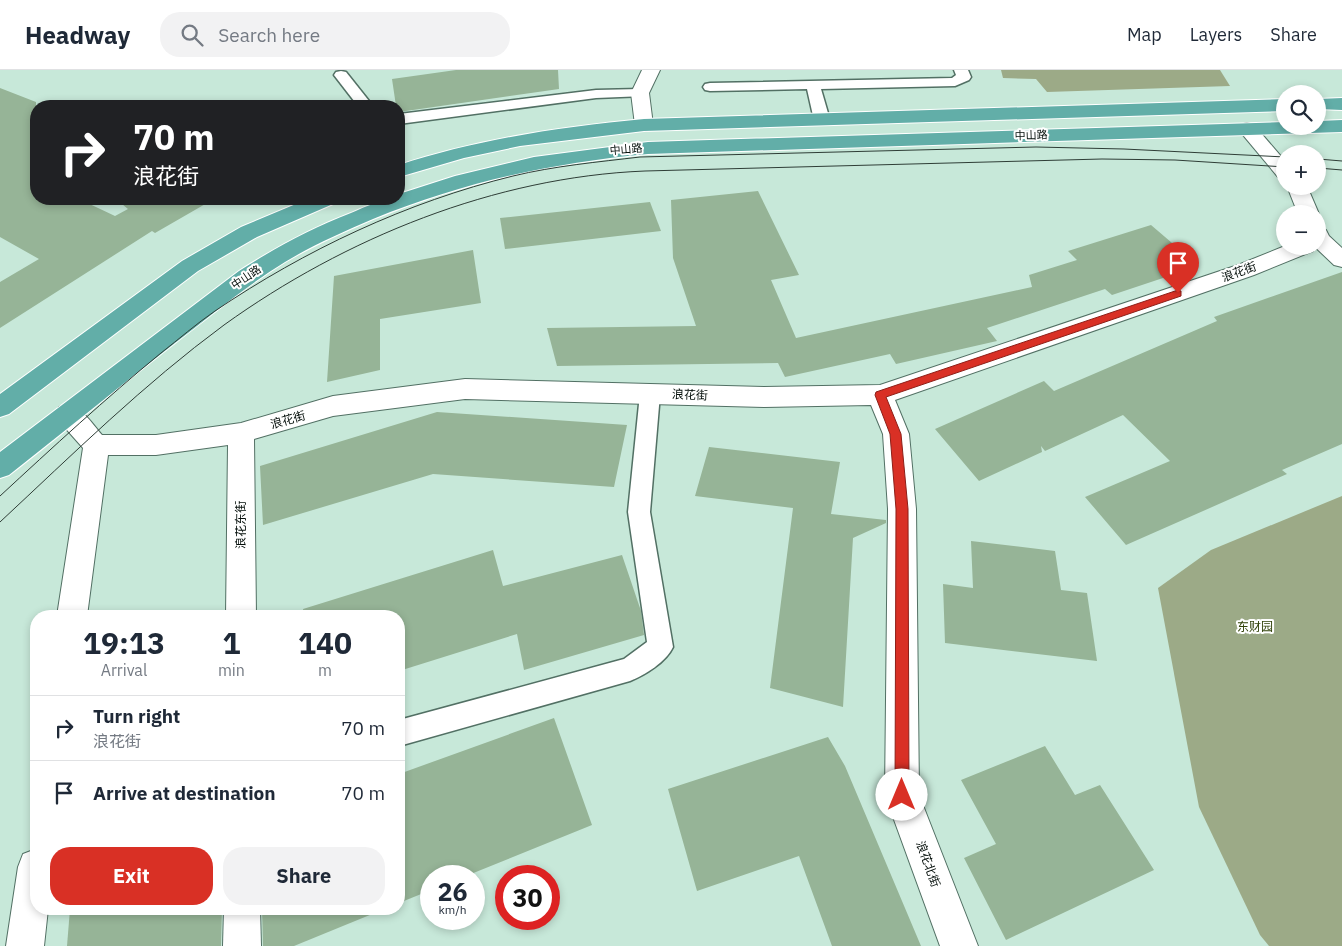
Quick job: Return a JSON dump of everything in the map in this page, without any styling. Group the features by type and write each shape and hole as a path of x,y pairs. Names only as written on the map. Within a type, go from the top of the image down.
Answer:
{"highway":[{"path":"1326,104 1342,104"},
{"name":"中山路","path":"405,169 435,158 527,138 591,129 644,125 1276,105"},
{"name":"中山路","path":"405,198 449,183 501,169 591,153 648,148 1342,126"},
{"path":"0,407 190,266 249,232 312,205"},
{"name":"中山路","path":"0,467 235,284 278,256 332,229 388,205"}],"street":[{"path":"644,125 640,93 651,70"},
{"path":"1247,129 1276,163"},
{"path":"1326,249 1342,260"},
{"name":"浪花街","path":"96,445 156,445 241,433 333,406 465,389 764,397 880,395 1246,270 1282,255"},
{"name":"浪花北街","path":"880,395 896,434 902,509 902,795 958,946"},
{"path":"68,414 96,445 73,610"},
{"name":"浪花东街","path":"241,433 241,610"},
{"path":"25,946 30,910"},
{"path":"242,915 242,946"}],"lane":[{"path":"710,87 955,82 964,77 961,70"},
{"path":"341,75 361,100"},
{"path":"813,85 822,120"},
{"path":"405,118 596,94 640,93"},
{"path":"405,731 630,669 660,647 639,512 650,394"}],"green space":[{"path":"1001,70 1220,70 1230,86 1047,92 1036,79 1003,78"},
{"name":"东财园","path":"1342,496 1342,946 1269,946 1260,935 1199,807 1158,588 1211,550"}],"building":[{"path":"456,70 558,70 559,89 405,111 405,100 395,100 392,79"},
{"path":"0,88 31,100 30,205 92,205 115,216 128,209 123,205 204,205 155,233 152,231 0,328 0,282 39,259 0,237"},
{"path":"758,191 799,275 771,280 796,338 1032,287 1029,275 1077,260 1068,251 1151,225 1199,266 1112,295 1105,289 987,328 997,341 896,364 890,354 785,377 778,363 557,366 547,328 696,326 673,258 671,200"},
{"path":"650,202 661,231 505,249 500,218"},
{"path":"473,250 481,303 380,319 380,370 327,382 334,276"},
{"path":"1342,272 1342,444 1282,470 1287,474 1126,545 1085,497 1170,461 1123,415 1045,451 1041,446 1042,452 979,481 935,429 1044,381 1054,391 1217,321 1214,317"},
{"path":"437,412 627,425 614,487 433,474 263,525 260,466"},
{"path":"709,447 840,462 831,514 886,520 886,523 853,538 843,707 770,688 793,508 695,496"},
{"path":"971,541 1055,551 1061,590 1087,593 1097,661 945,643 943,584 973,588"},
{"path":"493,550 503,586 622,555 641,611 644,635 524,670 517,634 405,669 405,610 303,609"},
{"path":"554,718 592,825 485,868 485,865 420,865 420,894 405,901 405,772"},
{"path":"828,737 845,766 921,946 832,946 799,856 697,891 668,789"},
{"path":"1045,746 1075,795 1100,785 1154,870 1006,940 964,858 996,844 961,780"},
{"path":"70,915 222,915 221,946 67,946"},
{"path":"262,915 370,915 294,946 263,946"}],"tram line":[{"path":"0,496 59,441 161,353 208,316 249,289 321,248 358,230 434,199 513,176 560,167 640,157 1036,147 1124,149 1276,157"},
{"path":"0,522 137,395 224,325 320,265 371,240 424,218 478,199 533,185 589,176 645,171 1102,159 1175,160 1276,166"},
{"path":"1326,160 1342,161"},
{"path":"1326,169 1342,170"}],"route":[{"path":"902,795 902,509 896,434 880,395 1178,293"}]}
